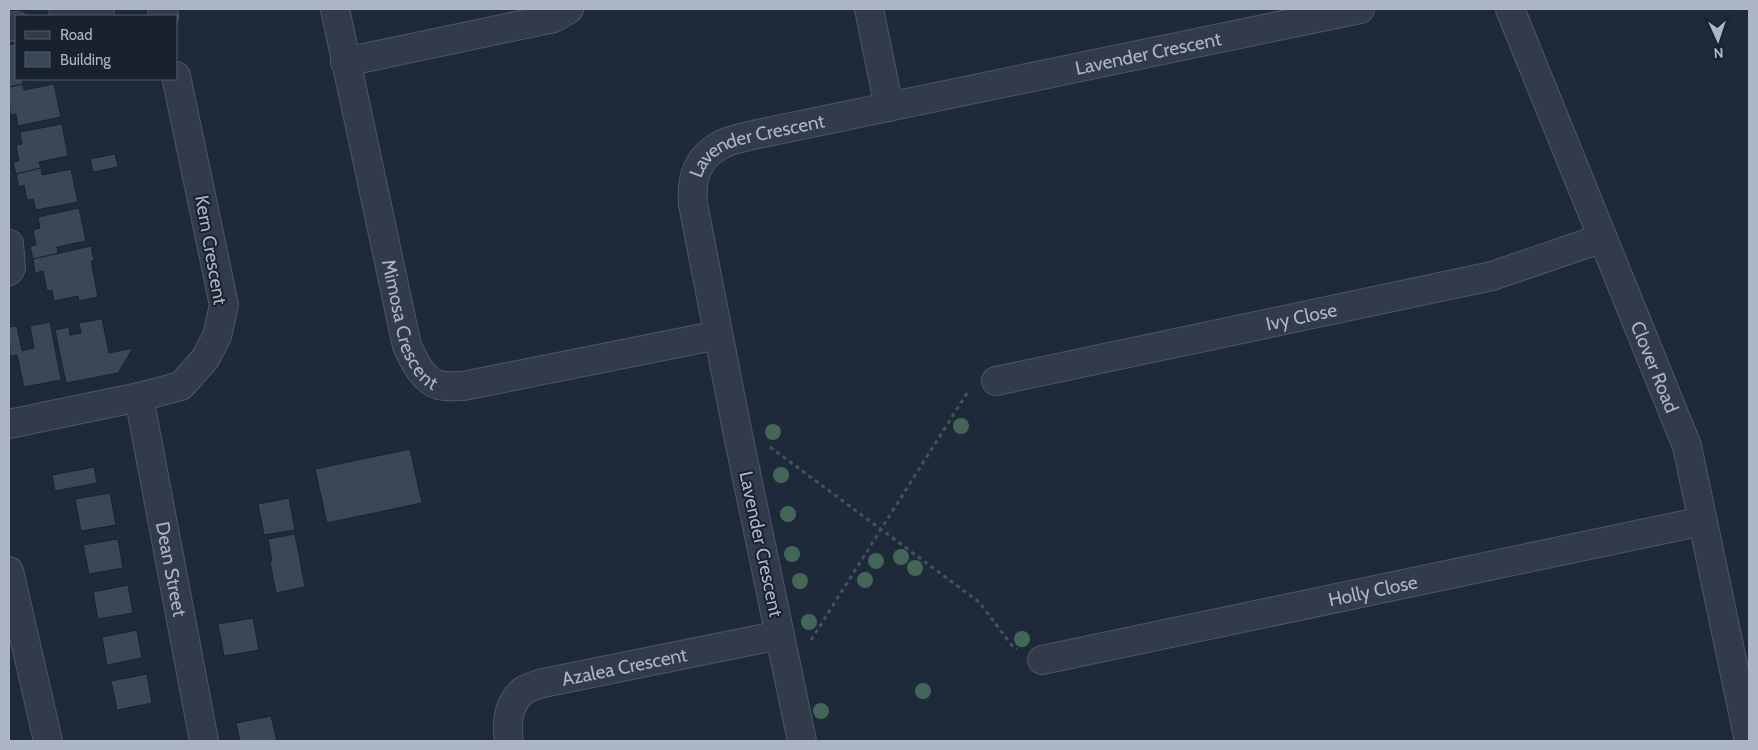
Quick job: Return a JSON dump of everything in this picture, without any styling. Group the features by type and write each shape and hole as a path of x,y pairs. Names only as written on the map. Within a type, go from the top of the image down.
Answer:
{"street":[{"path":"68,15 100,9"},
{"name":"Mimosa Crescent","path":"335,9 407,346 413,360 423,375 438,385 463,386 718,335"},
{"path":"345,62 554,18 569,9"},
{"path":"869,9 889,107"},
{"name":"Lavender Crescent","path":"802,741 692,204 691,186 705,156 720,145 753,135 1360,9"},
{"name":"Clover Road","path":"1510,9 1687,446 1749,741"},
{"name":"Kern Crescent","path":"9,424 181,386 205,359 217,336 224,305 177,80"},
{"name":"Ivy Close","path":"996,381 1492,276 1603,238"},
{"path":"9,244 11,268 9,271"},
{"name":"Dean Street","path":"139,396 204,741"},
{"name":"Holly Close","path":"1042,660 1703,521"},
{"path":"9,571 15,630 48,741"},
{"name":"Azalea Crescent","path":"509,741 507,717 512,704 525,690 543,682 780,635"}],"path":[{"path":"811,641 968,390"},
{"path":"766,443 979,602 1013,647"}],"building":[{"path":"15,43 15,80 22,80 23,84 9,87 9,45"},
{"path":"23,84 24,90 54,84 61,117 18,126 16,114 10,115 9,87"},
{"path":"62,124 68,156 39,162 41,168 16,174 13,162 19,161 16,145 22,144 20,132"},
{"path":"115,154 118,167 93,172 90,159"},
{"path":"41,168 42,175 71,169 78,202 36,210 33,199 27,200 24,185 19,187 16,174"},
{"path":"79,208 86,241 57,247 58,254 33,259 30,246 36,245 33,230 40,228 38,217"},
{"path":"91,246 94,261 91,261 98,297 79,301 78,296 54,301 52,290 47,291 43,271 35,273 33,259"},
{"path":"102,319 109,353 133,348 118,373 66,383 55,330 69,327 70,335 81,333 79,323"},
{"path":"50,322 61,380 24,387 17,355 10,356 9,327 17,326 22,351 34,348 30,326"},
{"path":"410,449 422,503 327,523 315,469"},
{"path":"94,467 97,483 55,491 52,475"},
{"path":"110,493 116,525 81,531 75,499"},
{"path":"289,498 295,530 264,535 258,504"},
{"path":"295,534 305,587 276,593 268,539"},
{"path":"118,539 123,568 89,574 83,545"},
{"path":"128,585 133,613 98,619 93,592"},
{"path":"253,618 259,650 224,656 218,624"},
{"path":"137,630 142,658 107,665 102,637"},
{"path":"147,674 152,703 117,710 111,681"},
{"path":"271,716 277,741 240,741 236,723"}]}
